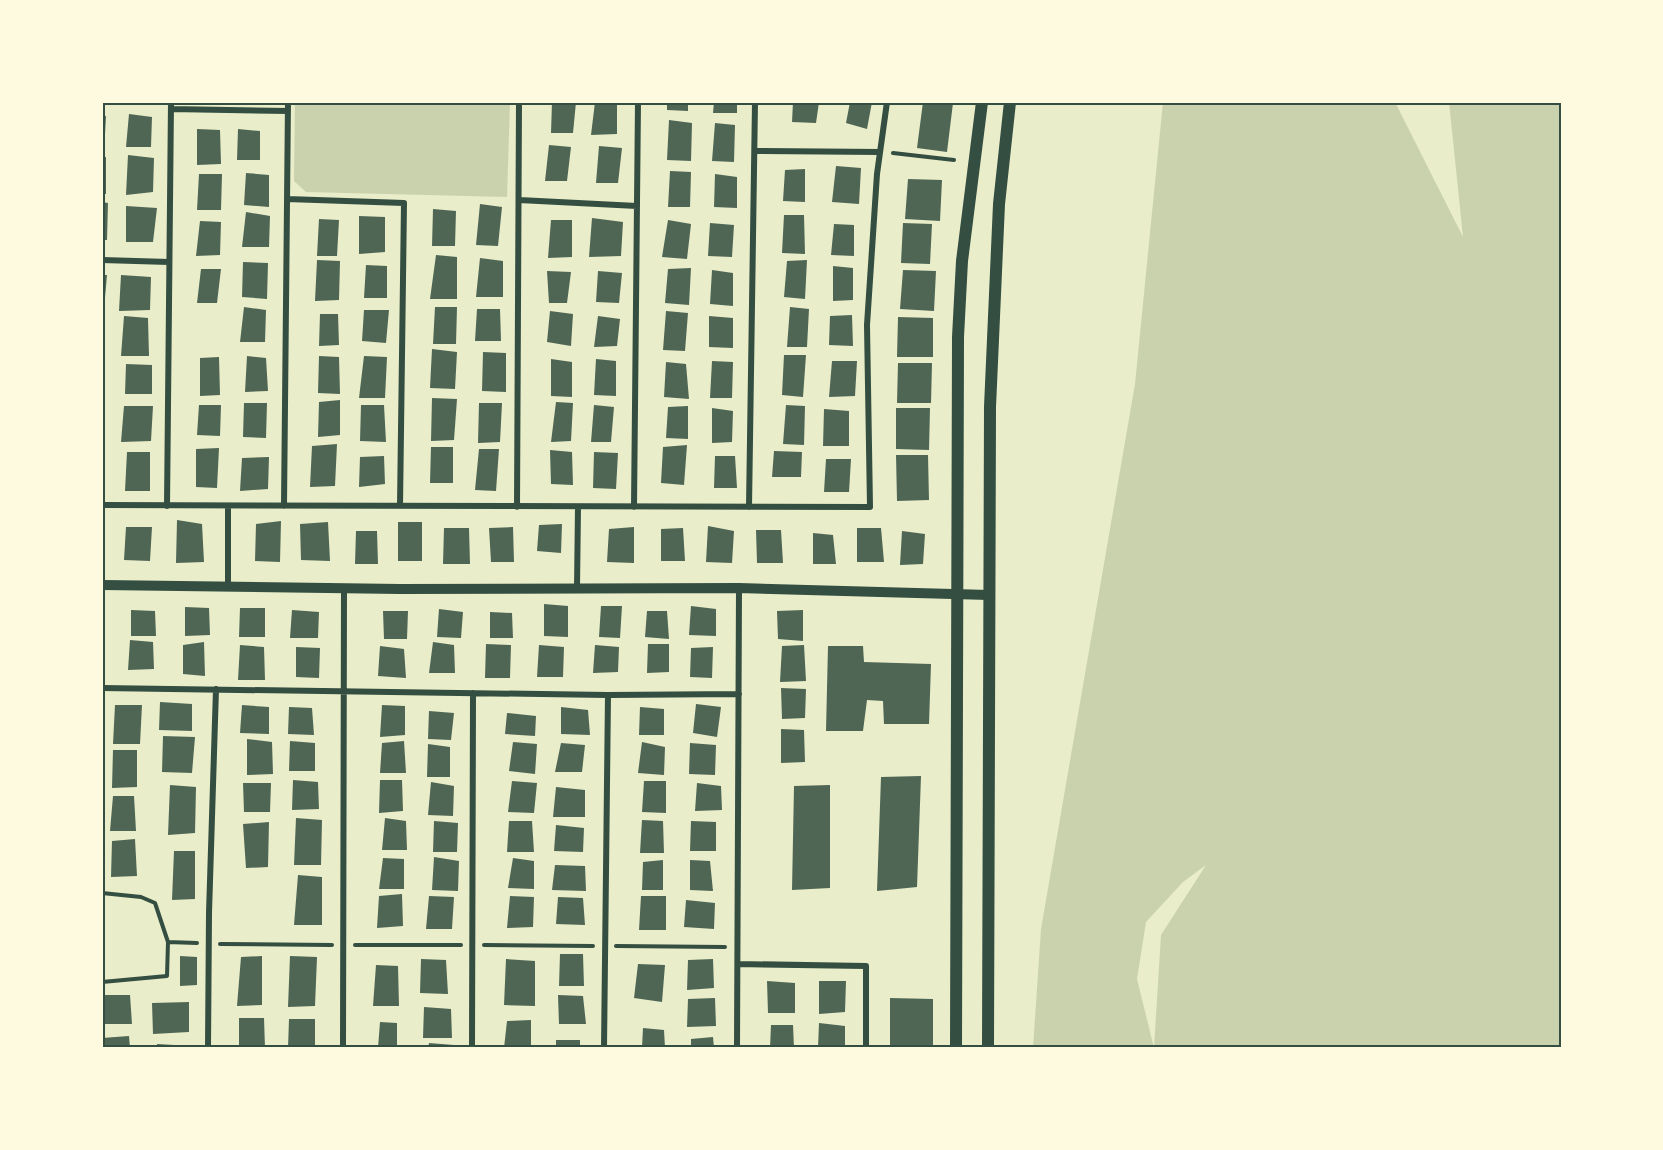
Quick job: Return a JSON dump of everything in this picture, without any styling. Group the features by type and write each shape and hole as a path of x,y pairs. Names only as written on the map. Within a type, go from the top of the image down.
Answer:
{"main road":[{"path":"956,1048 958,337 962,261 982,102"},
{"path":"988,1048 989,595 993,301 999,204 1010,102"}],"street":[{"path":"284,506 288,102"},
{"path":"517,507 519,102"},
{"path":"634,507 638,102"},
{"path":"749,507 755,102"},
{"path":"102,505 870,507 867,325 880,152 887,102"},
{"path":"167,506 171,106 288,111"},
{"path":"755,151 880,152"},
{"path":"287,199 404,203 400,506"},
{"path":"519,200 637,206"},
{"path":"102,260 169,262"},
{"path":"228,506 228,587"},
{"path":"577,588 578,507"},
{"path":"102,585 344,588 739,588 989,595"},
{"path":"343,1048 344,588"},
{"path":"737,1048 739,588"},
{"path":"102,688 608,695 739,694"},
{"path":"208,1048 208,944 216,689"},
{"path":"472,1048 473,693"},
{"path":"604,1048 608,695"},
{"path":"738,964 866,966 866,1048"}],"path":[{"path":"880,152 954,160"},
{"path":"102,893 141,897 155,903 168,942 167,976 102,982"},
{"path":"168,942 738,947"}],"green space":[{"path":"295,102 510,102 507,197 306,192 294,181"},
{"path":"1163,102 1395,102 1463,237 1449,102 1561,102 1561,1048 1154,1048 1033,1048 1041,929 1135,384","holes":["1206,865 1161,935 1154,1048 1137,979 1146,922 1183,882"]}],"building":[{"path":"552,102 576,102 573,133 551,133"},
{"path":"595,102 617,102 617,134 591,135"},
{"path":"667,102 688,102 688,111 667,110"},
{"path":"714,102 737,102 737,113 713,113"},
{"path":"793,102 819,102 816,123 792,122"},
{"path":"850,102 872,102 867,129 846,123"},
{"path":"923,102 953,103 947,152 917,148"},
{"path":"129,114 152,117 151,147 126,147"},
{"path":"102,116 106,116 104,152 102,152"},
{"path":"669,120 692,123 691,161 667,160"},
{"path":"715,123 735,125 734,162 712,161"},
{"path":"197,129 220,130 221,164 197,165"},
{"path":"238,129 260,131 260,160 237,160"},
{"path":"549,145 571,147 567,181 545,181"},
{"path":"599,146 622,148 618,183 596,183"},
{"path":"128,155 154,158 153,192 126,195"},
{"path":"102,157 106,157 106,194 102,194"},
{"path":"836,166 861,168 859,204 832,202"},
{"path":"805,169 805,202 783,201 785,170"},
{"path":"670,171 691,172 690,207 668,207"},
{"path":"246,173 269,175 269,207 244,205"},
{"path":"199,174 222,174 221,210 197,210"},
{"path":"715,174 737,177 737,208 714,207"},
{"path":"908,179 942,180 940,221 905,219"},
{"path":"102,202 108,203 107,240 102,240"},
{"path":"480,204 502,207 498,246 476,245"},
{"path":"126,206 157,208 153,242 126,242"},
{"path":"433,209 456,211 455,246 432,246"},
{"path":"246,212 270,216 269,247 242,247"},
{"path":"784,215 804,215 805,254 782,253"},
{"path":"359,216 385,217 385,252 359,254"},
{"path":"592,218 623,222 621,256 589,257"},
{"path":"319,219 339,220 337,256 317,256"},
{"path":"551,220 572,220 572,257 548,258"},
{"path":"668,220 691,224 687,259 662,257"},
{"path":"200,221 221,222 220,255 196,256"},
{"path":"710,223 734,225 732,257 708,256"},
{"path":"903,223 932,224 930,264 901,263"},
{"path":"834,224 854,225 854,256 831,255"},
{"path":"436,255 457,257 457,299 430,299"},
{"path":"480,258 503,261 503,297 476,297"},
{"path":"317,260 340,261 339,300 315,301"},
{"path":"807,260 805,299 784,297 787,261"},
{"path":"243,262 268,263 267,299 242,297"},
{"path":"366,265 387,266 387,298 364,298"},
{"path":"833,266 853,268 853,300 833,301"},
{"path":"691,268 689,305 665,303 668,269"},
{"path":"201,269 221,269 217,303 197,303"},
{"path":"712,270 733,273 733,306 710,304"},
{"path":"903,270 936,271 934,311 900,309"},
{"path":"547,271 571,272 567,303 549,303"},
{"path":"598,271 622,273 619,303 596,302"},
{"path":"102,275 107,275 104,309 102,309"},
{"path":"121,275 151,277 150,310 119,311"},
{"path":"244,307 266,310 265,342 240,342"},
{"path":"435,307 457,307 456,344 433,344"},
{"path":"790,307 809,309 807,347 787,347"},
{"path":"477,309 500,309 501,341 475,341"},
{"path":"364,310 389,310 386,343 362,341"},
{"path":"550,311 573,314 571,346 547,342"},
{"path":"666,311 688,313 685,351 663,350"},
{"path":"320,314 338,314 339,345 319,346"},
{"path":"852,315 853,346 829,345 830,316"},
{"path":"124,316 148,318 149,356 121,356"},
{"path":"598,316 620,319 617,346 594,347"},
{"path":"709,316 733,318 733,348 709,347"},
{"path":"898,317 933,318 933,357 897,357"},
{"path":"432,349 457,352 455,389 430,388"},
{"path":"483,352 506,353 506,392 482,391"},
{"path":"784,355 806,355 803,397 782,395"},
{"path":"247,356 266,358 268,391 245,392"},
{"path":"319,356 339,357 340,394 318,393"},
{"path":"364,356 387,357 385,398 359,398"},
{"path":"219,357 220,395 200,396 200,358"},
{"path":"551,359 572,362 572,397 551,396"},
{"path":"596,359 616,361 616,396 594,395"},
{"path":"712,361 733,362 732,398 710,398"},
{"path":"832,361 857,361 855,396 829,397"},
{"path":"666,362 686,364 689,399 664,397"},
{"path":"898,363 932,363 931,403 897,403"},
{"path":"126,364 152,365 152,394 125,394"},
{"path":"432,398 457,399 454,440 431,441"},
{"path":"340,400 340,435 318,437 319,402"},
{"path":"556,402 573,403 571,441 551,442"},
{"path":"244,403 267,403 266,438 243,437"},
{"path":"479,403 502,403 500,442 478,443"},
{"path":"199,405 221,405 220,436 197,435"},
{"path":"361,405 384,405 386,442 360,441"},
{"path":"594,405 614,407 611,442 591,442"},
{"path":"786,405 805,406 804,445 783,444"},
{"path":"124,406 153,406 151,441 121,442"},
{"path":"688,406 688,439 666,438 668,407"},
{"path":"712,408 733,411 732,442 712,443"},
{"path":"896,408 930,408 929,450 896,449"},
{"path":"824,409 849,411 849,446 823,446"},
{"path":"337,444 335,486 310,487 312,446"},
{"path":"687,445 684,485 661,483 663,447"},
{"path":"431,447 453,447 453,483 430,483"},
{"path":"219,448 217,488 196,487 196,449"},
{"path":"479,449 499,449 496,491 475,490"},
{"path":"550,450 572,452 573,485 551,484"},
{"path":"774,451 802,452 801,477 772,477"},
{"path":"127,452 150,452 150,491 125,491"},
{"path":"594,452 618,453 616,489 593,488"},
{"path":"896,455 928,455 929,500 897,501"},
{"path":"384,456 385,484 359,487 360,457"},
{"path":"715,456 735,456 737,488 714,488"},
{"path":"269,457 268,489 240,491 242,458"},
{"path":"826,459 851,459 849,492 824,492"},
{"path":"177,520 202,524 204,562 176,563"},
{"path":"281,521 280,562 255,561 256,524"},
{"path":"328,522 330,561 301,560 300,524"},
{"path":"398,522 422,522 422,561 398,561"},
{"path":"562,524 561,553 537,551 539,525"},
{"path":"708,526 734,531 732,563 706,562"},
{"path":"126,527 152,527 150,561 124,560"},
{"path":"513,527 514,562 491,562 489,528"},
{"path":"634,527 634,563 607,562 609,529"},
{"path":"444,528 469,528 470,564 443,564"},
{"path":"683,528 685,561 661,561 661,529"},
{"path":"857,528 881,528 884,562 857,562"},
{"path":"756,530 781,530 783,563 757,563"},
{"path":"356,531 377,531 378,564 355,564"},
{"path":"902,531 925,534 923,564 900,565"},
{"path":"813,533 833,535 836,564 813,564"},
{"path":"544,604 568,606 568,637 544,636"},
{"path":"601,606 622,606 620,638 599,637"},
{"path":"691,606 716,609 716,636 689,635"},
{"path":"185,607 209,608 210,635 185,636"},
{"path":"240,608 265,608 265,637 239,637"},
{"path":"439,609 463,612 461,638 437,637"},
{"path":"131,610 155,611 156,636 131,636"},
{"path":"292,610 319,612 318,638 290,638"},
{"path":"803,610 803,641 778,639 777,611"},
{"path":"383,611 408,611 407,639 384,639"},
{"path":"647,611 667,611 669,639 645,637"},
{"path":"490,612 512,613 513,638 490,638"},
{"path":"130,640 153,642 154,669 128,670"},
{"path":"204,642 205,676 183,674 183,645"},
{"path":"433,642 454,645 455,673 429,673"},
{"path":"486,644 511,645 510,678 485,678"},
{"path":"648,644 669,644 669,672 647,673"},
{"path":"240,645 264,647 265,680 238,680"},
{"path":"539,645 564,647 563,677 537,677"},
{"path":"595,645 619,647 618,672 593,673"},
{"path":"804,645 806,681 780,682 782,646"},
{"path":"380,646 404,649 406,678 378,676"},
{"path":"828,646 863,646 864,662 931,664 929,724 884,724 883,701 867,700 863,731 826,731"},
{"path":"296,647 320,648 319,678 296,677"},
{"path":"713,647 712,678 690,677 691,648"},
{"path":"781,688 806,689 805,718 782,719"},
{"path":"160,702 192,704 192,731 159,730"},
{"path":"696,704 721,707 717,737 693,733"},
{"path":"115,705 142,705 140,744 113,744"},
{"path":"242,705 269,707 269,734 240,733"},
{"path":"382,705 405,706 405,735 380,737"},
{"path":"289,707 312,708 314,735 288,734"},
{"path":"561,707 588,710 590,735 561,734"},
{"path":"640,707 664,709 664,735 639,735"},
{"path":"429,711 454,713 451,740 428,739"},
{"path":"507,713 536,716 535,736 505,734"},
{"path":"781,729 804,730 805,762 781,763"},
{"path":"163,736 195,737 192,773 162,772"},
{"path":"247,739 272,742 273,774 247,775"},
{"path":"290,741 315,743 315,771 289,771"},
{"path":"404,741 406,773 380,773 382,743"},
{"path":"513,742 537,744 535,774 509,771"},
{"path":"642,742 665,747 664,775 638,773"},
{"path":"561,743 585,745 582,772 555,772"},
{"path":"690,743 716,745 715,775 689,774"},
{"path":"428,744 450,747 450,777 427,777"},
{"path":"113,750 137,750 137,787 112,788"},
{"path":"921,776 917,887 877,891 881,777"},
{"path":"293,780 318,782 319,809 292,810"},
{"path":"380,780 402,780 403,811 379,813"},
{"path":"512,781 537,783 534,813 508,812"},
{"path":"644,781 666,781 666,813 642,812"},
{"path":"431,782 454,786 453,816 428,815"},
{"path":"243,783 271,783 270,812 244,812"},
{"path":"697,783 721,786 722,810 695,811"},
{"path":"170,785 196,787 195,833 168,835"},
{"path":"830,785 830,888 792,890 794,786"},
{"path":"556,787 585,790 585,817 553,817"},
{"path":"113,796 134,796 136,831 110,831"},
{"path":"296,818 322,820 321,865 294,865"},
{"path":"385,818 406,821 407,850 382,850"},
{"path":"642,820 663,821 664,853 640,853"},
{"path":"434,821 458,823 457,852 433,852"},
{"path":"509,821 532,821 534,852 507,852"},
{"path":"691,821 716,822 716,851 690,851"},
{"path":"269,822 268,867 246,868 243,824"},
{"path":"556,825 584,828 583,852 554,851"},
{"path":"135,839 137,876 111,877 112,841"},
{"path":"174,851 195,851 195,899 172,900"},
{"path":"434,857 459,861 458,891 432,890"},
{"path":"383,858 404,859 404,889 379,889"},
{"path":"513,858 534,861 534,889 508,888"},
{"path":"663,860 663,890 642,890 643,862"},
{"path":"690,860 710,861 713,891 690,890"},
{"path":"555,865 585,866 586,891 552,890"},
{"path":"298,875 322,877 322,925 294,925"},
{"path":"402,894 403,926 377,928 379,896"},
{"path":"429,896 454,897 452,929 426,929"},
{"path":"510,896 534,897 533,927 507,928"},
{"path":"641,896 666,896 666,930 639,930"},
{"path":"558,897 583,898 585,925 556,924"},
{"path":"686,900 715,903 714,929 684,927"},
{"path":"560,954 583,954 584,986 559,986"},
{"path":"180,956 197,957 197,985 180,986"},
{"path":"262,956 262,1005 237,1006 241,957"},
{"path":"290,956 317,957 315,1006 288,1007"},
{"path":"421,959 446,960 448,994 420,993"},
{"path":"506,959 535,961 535,1006 504,1005"},
{"path":"713,959 714,988 687,990 688,960"},
{"path":"638,964 665,965 662,1002 634,998"},
{"path":"376,965 398,966 399,1006 373,1006"},
{"path":"767,981 795,983 795,1013 768,1013"},
{"path":"819,981 846,981 845,1012 819,1014"},
{"path":"102,995 130,995 132,1024 102,1024"},
{"path":"558,995 583,996 586,1024 559,1024"},
{"path":"715,998 716,1026 687,1027 688,999"},
{"path":"890,998 933,999 933,1048 890,1048"},
{"path":"189,1002 189,1032 153,1034 152,1003"},
{"path":"424,1007 451,1009 452,1038 423,1038"},
{"path":"239,1018 264,1018 265,1048 239,1048"},
{"path":"289,1019 315,1019 315,1048 288,1048"},
{"path":"531,1020 531,1048 504,1048 507,1021"},
{"path":"380,1022 397,1023 397,1048 378,1048"},
{"path":"819,1023 845,1026 845,1048 818,1048"},
{"path":"771,1025 793,1025 794,1048 770,1048"},
{"path":"643,1028 664,1030 665,1048 642,1048"},
{"path":"129,1036 130,1048 102,1048 102,1038"},
{"path":"713,1037 714,1048 691,1048 691,1039"},
{"path":"556,1040 580,1040 580,1048 556,1048"},
{"path":"429,1043 454,1045 454,1048 428,1048"},
{"path":"157,1044 191,1046 191,1048 157,1048"}]}
